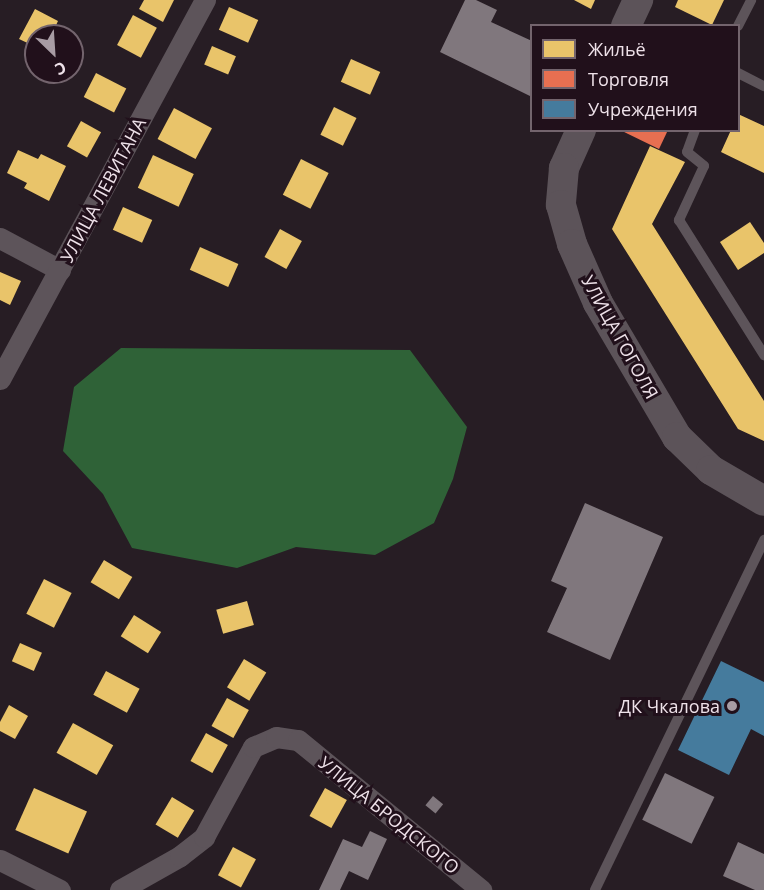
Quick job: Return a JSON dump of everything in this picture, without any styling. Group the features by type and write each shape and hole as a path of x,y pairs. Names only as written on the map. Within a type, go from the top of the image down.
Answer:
{"street":[{"name":"УЛИЦА ЛЕВИТАНА","path":"0,379 205,0"},
{"name":"УЛИЦА ГОГОЛЯ","path":"579,132 564,168 561,205 572,244 598,303 677,438 711,470 764,501"},
{"path":"0,238 60,270"},
{"name":"УЛИЦА БРОДСКОГО","path":"120,890 180,856 204,837 254,747 276,737 298,740 481,890"},
{"path":"0,860 60,890"}],"lane":[{"path":"739,24 751,0"},
{"path":"740,74 764,86"},
{"path":"693,132 687,152 704,166 679,220 764,356"},
{"path":"595,890 764,540"}],"shaded area":[{"path":"121,348 410,350 467,427 453,479 434,523 375,555 296,547 237,568 132,548 103,494 63,451 74,387"}],"building: Жильё":[{"path":"144,0 174,0 163,22 139,9"},
{"path":"574,0 595,0 591,9"},
{"path":"678,0 724,0 712,24 675,7"},
{"path":"229,7 258,20 248,43 219,30"},
{"path":"35,9 58,21 57,24 27,24"},
{"path":"133,15 157,28 141,58 117,45"},
{"path":"24,30 24,41 19,39"},
{"path":"212,46 236,56 228,75 204,64"},
{"path":"351,59 380,72 370,95 341,82"},
{"path":"96,73 126,88 114,112 84,97"},
{"path":"334,107 356,118 343,146 320,135"},
{"path":"174,108 212,128 196,159 158,139"},
{"path":"740,115 764,126 764,173 721,152 730,132 740,132"},
{"path":"81,121 101,132 87,158 67,146"},
{"path":"650,146 685,162 652,224 764,401 764,441 738,429 612,229"},
{"path":"18,150 38,159 41,154 66,166 49,201 24,188 27,183 7,173"},
{"path":"153,155 194,174 179,207 138,188"},
{"path":"301,159 329,173 310,209 283,195"},
{"path":"123,207 152,220 142,243 113,230"},
{"path":"750,222 764,243 764,253 738,270 720,242"},
{"path":"280,229 302,241 286,269 264,257"},
{"path":"200,247 238,264 228,287 190,270"},
{"path":"0,272 21,281 10,305 0,300"},
{"path":"104,560 132,577 119,599 91,582"},
{"path":"44,579 72,593 54,628 26,614"},
{"path":"247,601 254,625 223,634 216,610"},
{"path":"134,615 161,632 148,653 121,636"},
{"path":"20,643 42,653 34,671 12,661"},
{"path":"244,659 266,672 249,701 227,687"},
{"path":"106,671 140,689 127,713 93,695"},
{"path":"227,698 249,710 233,738 211,726"},
{"path":"9,705 28,716 15,739 0,731 0,722"},
{"path":"73,723 113,745 97,775 57,753"},
{"path":"206,733 228,745 212,773 190,761"},
{"path":"34,788 87,812 68,854 15,830"},
{"path":"325,788 347,800 331,828 309,816"},
{"path":"172,797 194,810 178,838 156,824"},
{"path":"233,847 256,859 241,887 218,875"}],"building: Торговля":[{"path":"624,132 667,132 659,149"}],"building: Учреждения":[{"name":"ДК Чкалова","path":"721,661 764,682 764,736 751,729 729,775 678,750"}],"building: Прочее":[{"path":"465,0 476,0 497,10 491,22 530,40 530,96 440,52"},
{"path":"585,503 663,537 610,660 547,632 567,588 551,581"},
{"path":"665,773 714,797 692,844 642,820"},
{"path":"433,796 443,804 436,814 425,805"},
{"path":"370,831 387,839 368,880 349,871 340,890 319,890 343,839 362,847"},
{"path":"738,842 764,854 764,890 755,890 723,876"}],"place":[{"name":"ДК Чкалова","path":"732,706"}]}
